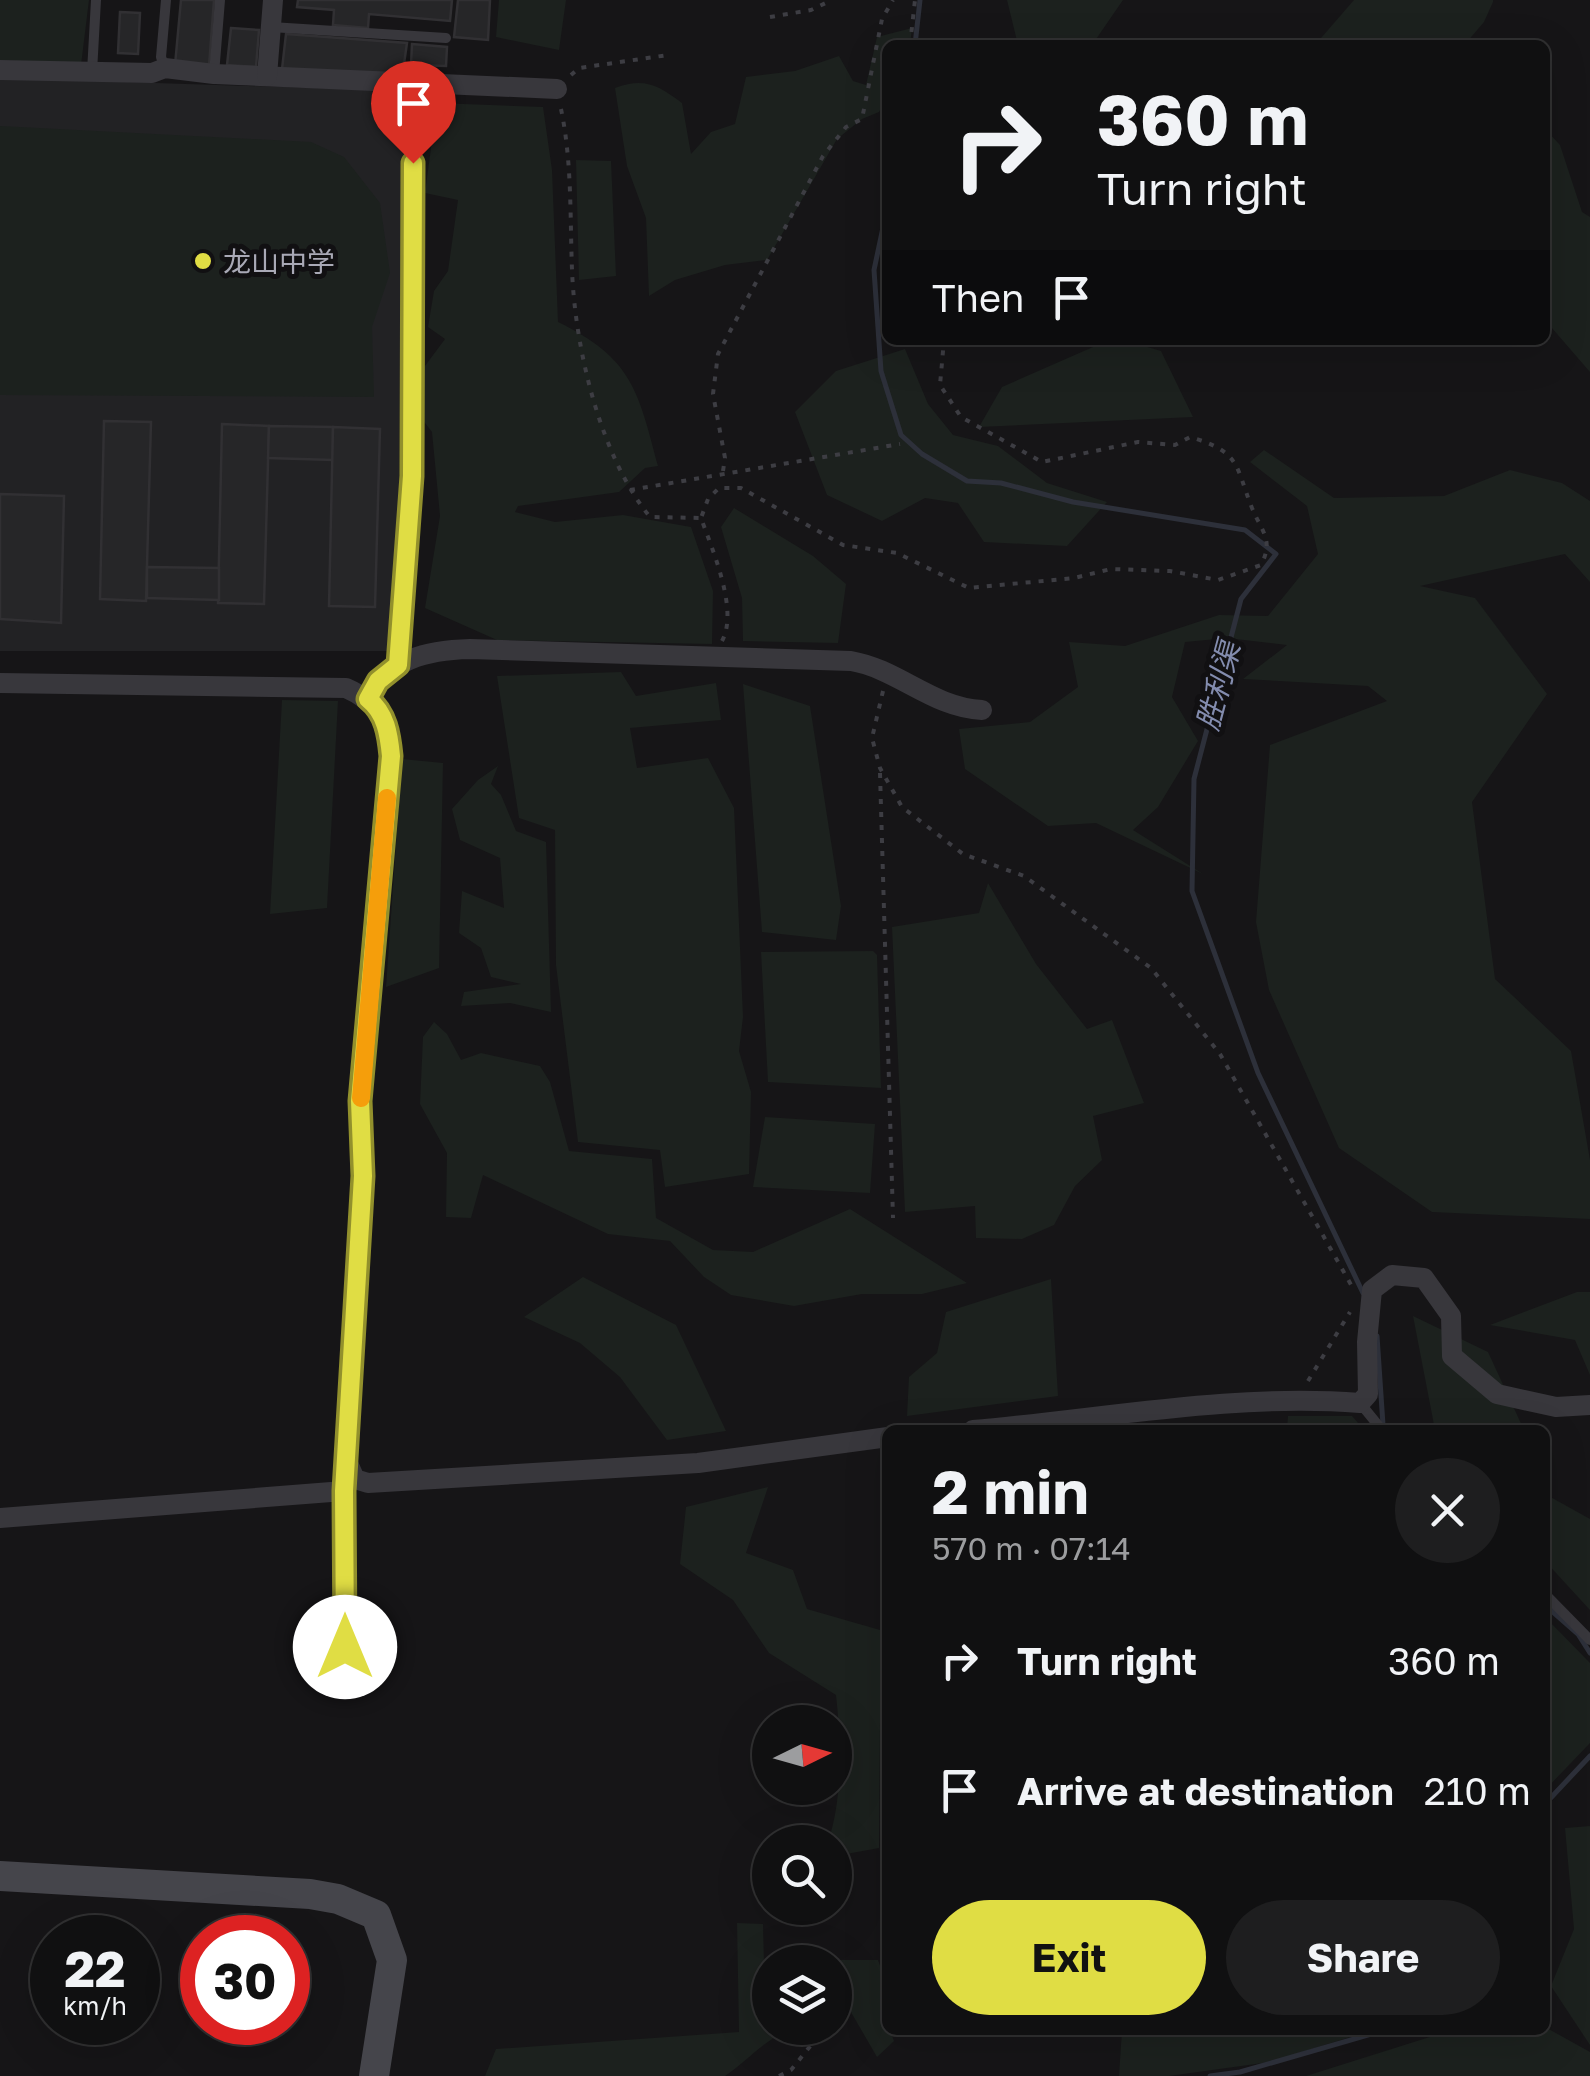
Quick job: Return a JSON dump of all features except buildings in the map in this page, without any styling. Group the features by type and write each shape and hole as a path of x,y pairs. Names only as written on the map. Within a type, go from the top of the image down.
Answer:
{"street":[{"path":"267,76 274,0"},
{"path":"0,70 152,73 165,68 214,74 557,89"},
{"path":"368,699 378,681 398,665 458,649 851,661 940,701 982,710"},
{"path":"0,682 346,688 368,699 381,714 389,735 391,756 360,1101 363,1176 344,1491 346,1686"},
{"path":"1028,1425 1293,1401 1360,1403 1368,1394 1360,1315 1364,1296 1392,1275 1424,1278 1451,1316 1452,1356 1498,1394 1556,1406 1590,1405"},
{"path":"346,1448 351,1474 368,1483 698,1463 882,1438"},
{"path":"0,1518 344,1491"},
{"path":"0,1876 310,1894 338,1899 376,1915 392,1960 374,2076"}],"lane":[{"path":"92,72 96,0"},
{"path":"165,68 161,57 166,0"},
{"path":"214,74 220,0"},
{"path":"271,27 446,38"},
{"path":"398,665 412,476 413,84"},
{"path":"1360,1403 1378,1425"},
{"path":"1550,1599 1590,1640"}],"path":[{"path":"770,16 811,10 832,0"},
{"path":"723,471 726,458 713,394 718,354 823,156 846,127 862,119 877,37 893,0"},
{"path":"911,40 915,0"},
{"path":"668,54 579,68 557,89 567,158 576,310 593,400 630,490 650,517 701,518"},
{"path":"712,656 727,632 728,614 718,564 701,518 708,499 718,488 742,488 843,544 866,551 897,552 969,588 1074,578 1112,569 1170,572 1218,580 1261,565 1269,550 1268,538 1253,510 1240,468 1214,444 1190,437 1174,446 1138,442 1042,462 961,418 940,385 944,345"},
{"path":"630,490 723,471 900,444"},
{"path":"893,1218 880,768 872,738 884,684 895,678"},
{"path":"880,768 902,807 943,842 963,854 1024,876 1151,968 1220,1054 1364,1296"},
{"path":"1293,1401 1360,1315"},
{"path":"779,2076 791,2070 811,2045"}],"shaded area":[{"path":"0,0 89,0 81,65 0,60"},
{"path":"499,0 566,0 559,50 496,37"},
{"path":"1007,0 1123,0 1095,40 1017,40"},
{"path":"1354,0 1493,0 1484,22 1469,40 1319,40"},
{"path":"912,28 911,40 882,40 882,106 837,139 767,260 725,265 675,280 649,296 646,218 627,166 615,88 643,83 682,103 691,154 711,132 735,124 746,77 795,71 839,56 853,81 866,85 877,37"},
{"name":"龙山中学","path":"0,78 407,91 404,430 391,651 0,651"},
{"path":"437,103 543,107 552,170 558,322 583,335 617,363 637,397 658,466 645,468 619,492 518,506 515,512 555,522 623,515 691,527 713,591 712,644 497,640 425,608 440,516 432,432 422,419 422,370 445,339 428,327 434,291 448,271 458,200 425,193"},
{"path":"0,126 311,142 344,157 380,203 390,273 372,327 374,397 0,395"},
{"path":"1550,134 1560,145 1582,212 1590,217 1590,372 1550,326"},
{"path":"576,160 611,161 616,276 579,280"},
{"path":"1098,345 1141,345 1161,351 1193,417 979,427 1002,387"},
{"path":"905,349 928,404 953,435 998,446 1047,483 1107,502 1067,546 984,542 958,503 925,498 882,521 827,495 795,412 836,371"},
{"path":"1264,450 1334,498 1444,496 1510,470 1562,483 1590,501 1590,582 1565,554 1420,586 1475,598 1547,694 1472,802 1495,979 1571,1051 1590,1160 1590,1219 1432,1212 1339,1148 1269,990 1256,922 1270,745 1387,701 1368,686 1243,679 1287,645 1227,638 1185,642 1172,697 1198,741 1158,807 1133,830 1203,874 1096,823 1048,826 965,769 959,729 1030,722 1078,687 1069,642 1125,646 1219,615 1268,616 1318,554 1307,506 1250,462"},
{"path":"734,508 813,556 846,584 838,643 743,641 742,598 721,527"},
{"path":"621,672 636,696 716,683 721,720 630,728 637,768 708,758 734,808 743,1017 739,1051 751,1092 749,1174 665,1187 660,1150 578,1142 556,965 555,830 519,818 497,676"},
{"path":"743,684 810,706 841,906 836,940 762,932"},
{"path":"282,700 338,701 327,908 270,914"},
{"path":"402,759 443,763 439,968 386,987"},
{"path":"498,766 491,784 501,795 516,831 546,842 551,1012 510,1003 461,1006 464,992 521,984 491,977 481,948 459,933 462,891 504,908 500,858 460,840 452,809 478,780"},
{"path":"988,883 1036,964 1087,1029 1112,1020 1144,1103 1093,1116 1102,1160 1075,1186 1054,1225 1022,1239 976,1238 975,1206 905,1212 892,927 979,913"},
{"path":"873,951 877,955 881,1088 768,1082 761,952"},
{"path":"434,1022 447,1034 461,1060 481,1053 540,1066 550,1082 569,1151 652,1159 656,1218 713,1250 753,1252 850,1209 967,1283 922,1294 862,1294 794,1306 731,1295 704,1277 670,1241 608,1234 483,1175 471,1218 446,1217 447,1153 420,1104 423,1037"},
{"path":"765,1117 875,1124 870,1193 753,1187"},
{"path":"583,1277 676,1325 726,1431 667,1440 620,1377 580,1343 524,1317"},
{"path":"1051,1279 1058,1396 907,1416 909,1377 937,1353 946,1312"},
{"path":"1577,1292 1590,1292 1590,1375 1575,1340 1490,1325"},
{"path":"1413,1316 1488,1352 1522,1425 1434,1425"},
{"path":"1288,1416 1352,1416 1360,1425 1287,1425"},
{"path":"768,1487 746,1553 793,1570 807,1609 882,1631 879,1848 852,1853 852,1825 833,1825 836,1805 852,1805 852,1705 837,1705 836,1695 769,1653 733,1600 680,1564 686,1507"},
{"path":"1550,1497 1590,1519 1590,1610 1550,1566"},
{"path":"1550,1622 1590,1663 1590,1743 1550,1785"},
{"path":"1590,1826 1590,2045 1551,1986 1574,1929 1565,1828"},
{"path":"737,1923 763,1925 764,1945 752,1945 752,2045 764,2045 725,2076 485,2076 496,2049 739,2032"},
{"path":"852,1960 878,1960 882,1971 882,2035 892,2035 894,2041 877,2057 852,2014"},
{"path":"1550,2030 1590,2052 1590,2076 1306,2076 1436,2035 1550,2035"},
{"path":"1122,2035 1357,2035 1270,2062 1169,2076 1119,2076"}],"waterway":[{"name":"胜利渠","path":"916,40 920,0"},
{"name":"胜利渠","path":"882,232 874,270 881,371 901,435 922,454 967,481 1001,483 1073,502 1245,530 1276,554 1241,599 1194,779 1192,891 1258,1073 1363,1293"},
{"name":"胜利渠","path":"1377,1336 1383,1425"},
{"name":"胜利渠","path":"1550,1609 1578,1634 1590,1653"},
{"name":"胜利渠","path":"1550,1799 1590,1756"},
{"name":"胜利渠","path":"1210,2076 1240,2072 1368,2035"}],"slow traffic":[{"path":"361,1098 387,798"}],"place":[{"name":"龙山中学","path":"203,261"}],"route":[{"path":"345,1647 344,1491 363,1176 360,1101 391,756 381,714 368,699 378,681 398,665 412,476 413,163"}]}
